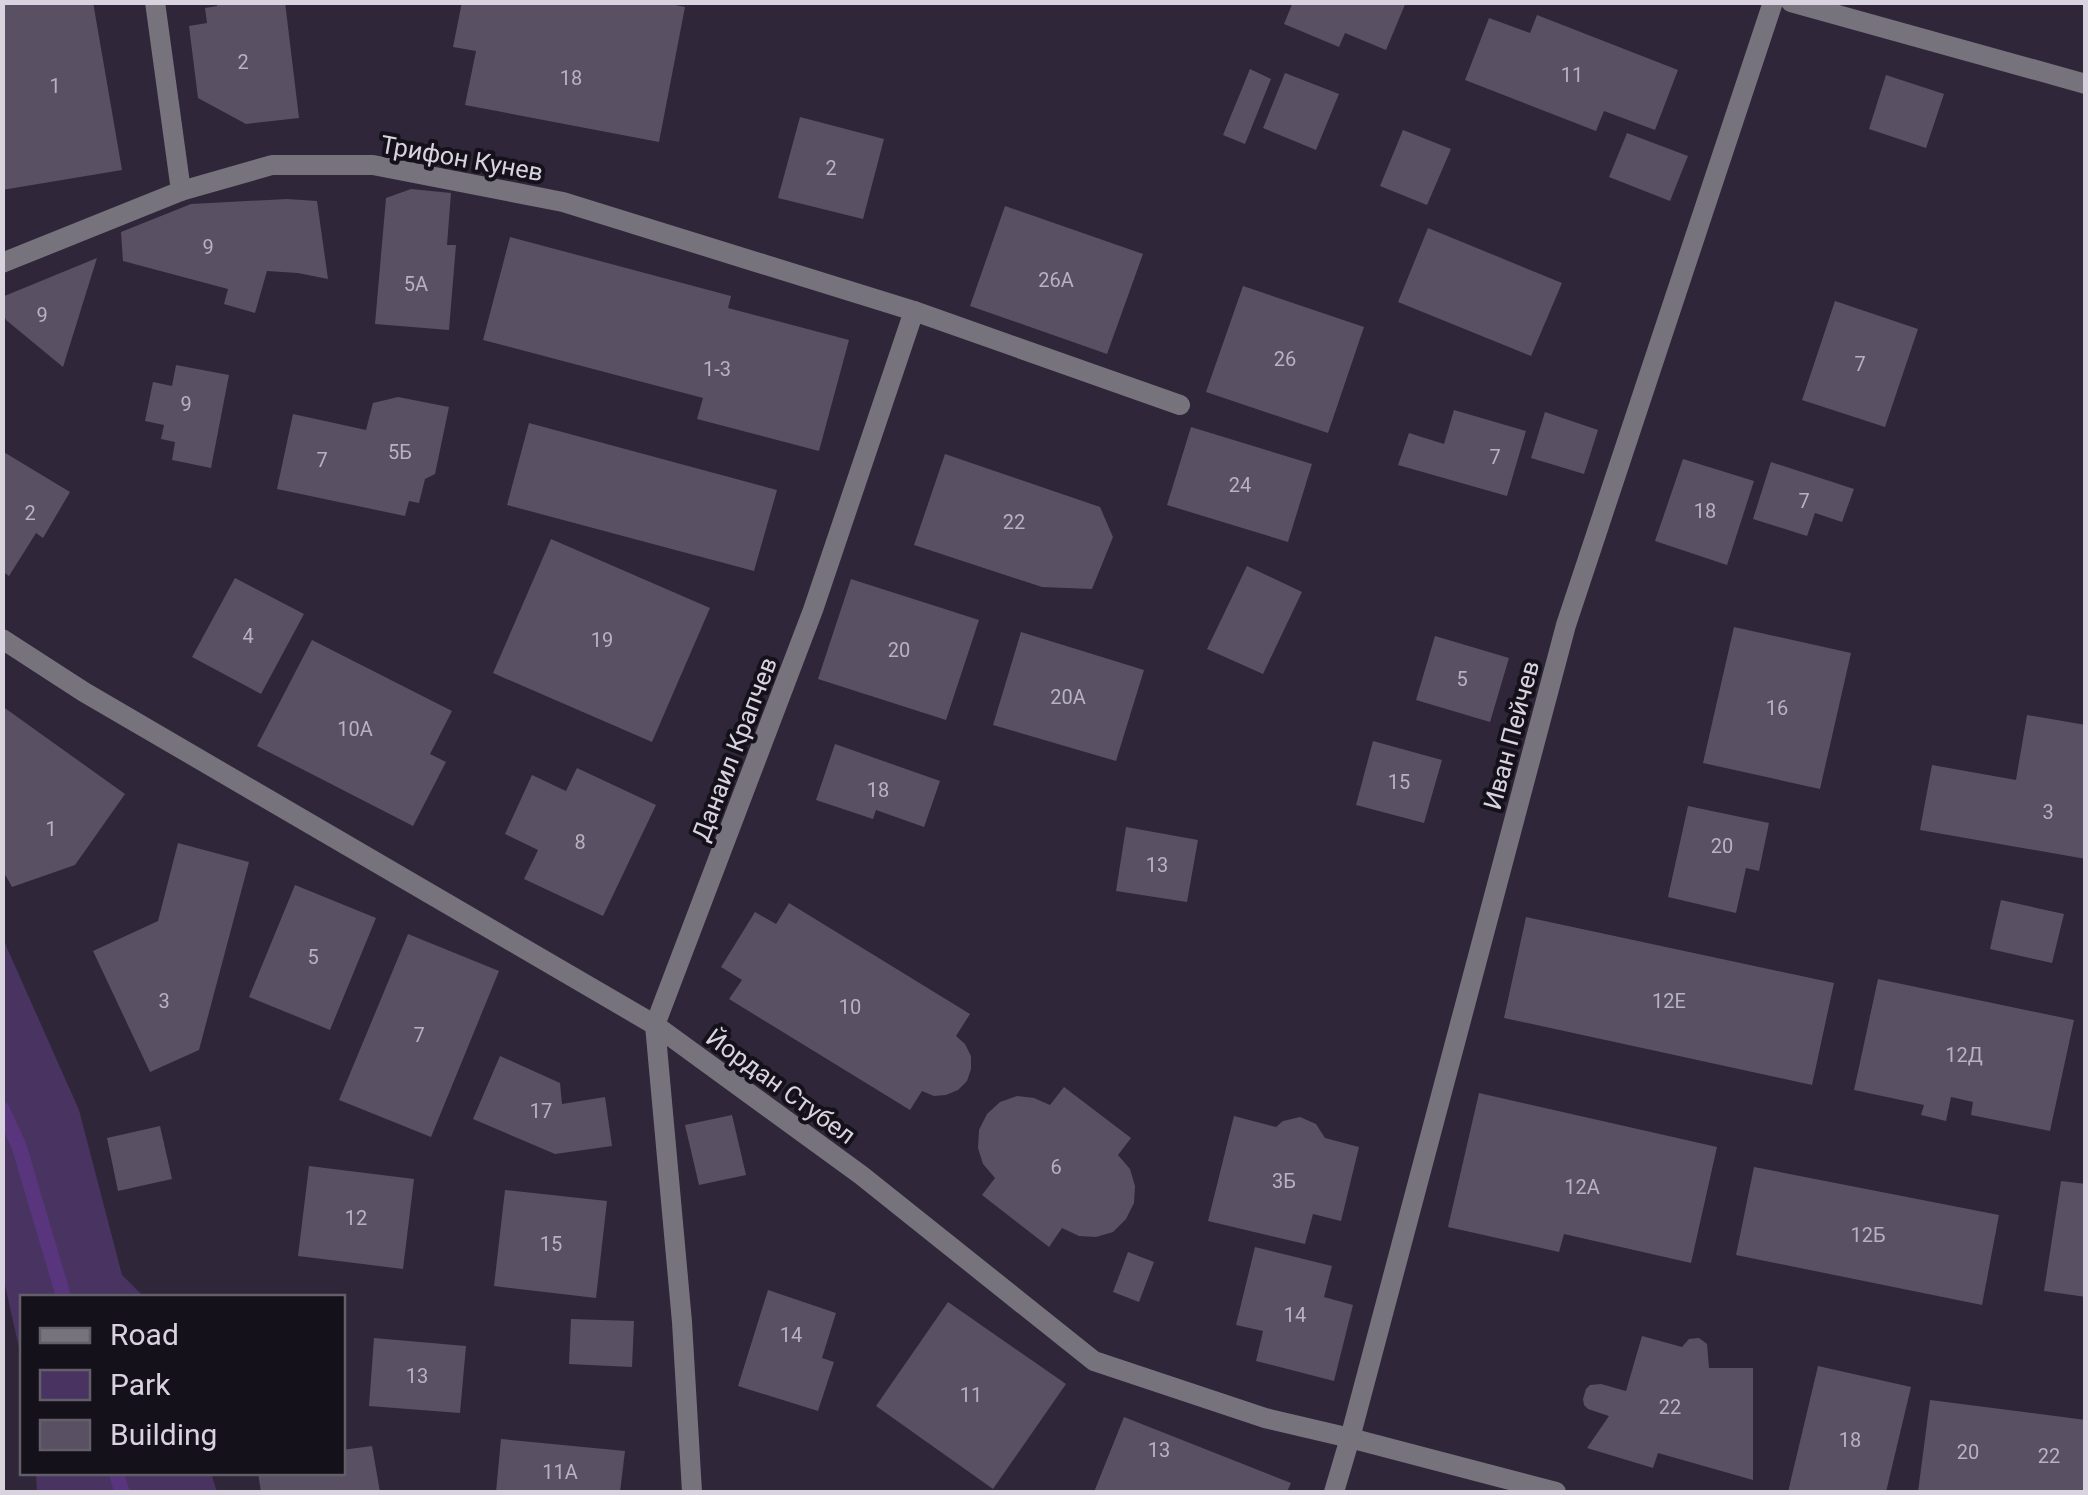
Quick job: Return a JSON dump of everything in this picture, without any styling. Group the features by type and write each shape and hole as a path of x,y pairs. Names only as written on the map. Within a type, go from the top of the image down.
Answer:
{"street":[{"path":"154,2 181,192"},
{"name":"Иван Пейчев","path":"1334,1492 1566,625 1773,2"},
{"path":"1791,2 2086,84"},
{"name":"Трифон Кунев","path":"2,264 181,192 272,165 373,165 563,202 914,311"},
{"path":"914,311 1180,405"},
{"name":"Данаил Крапчев","path":"692,1492 682,1322 654,1025 813,610 914,311"},
{"name":"Йордан Стубел","path":"2,639 84,692 654,1025 861,1175 1094,1361 1265,1418 1556,1492"}],"green space":[{"path":"3,939 79,1110 122,1275 142,1295 20,1295 20,1352 2,1272"},
{"path":"36,1475 212,1475 217,1492 37,1492"}],"building":[{"path":"2,2 93,2 122,170 2,190"},
{"path":"217,2 285,2 299,118 246,124 198,98 189,26 207,23 205,8 217,6"},
{"path":"462,2 661,2 685,7 659,142 465,105 476,51 453,47"},
{"path":"1293,2 1406,2 1386,50 1345,33 1339,47 1284,24"},
{"path":"1537,15 1678,70 1655,130 1604,111 1596,131 1465,80 1489,18 1530,33"},
{"path":"1250,69 1271,79 1245,144 1223,135"},
{"path":"1285,73 1339,94 1316,150 1263,128"},
{"path":"1886,75 1944,94 1926,148 1869,129"},
{"path":"800,117 884,139 863,219 778,198"},
{"path":"1403,130 1451,149 1427,205 1380,186"},
{"path":"1627,133 1688,156 1670,201 1609,177"},
{"path":"411,189 451,193 447,245 456,245 449,330 375,324 386,198"},
{"path":"317,201 328,279 267,271 255,313 224,304 228,289 123,261 121,232 191,204"},
{"path":"1005,206 1143,254 1107,354 970,306"},
{"path":"1428,228 1562,283 1531,356 1398,302"},
{"path":"510,237 731,296 728,308 849,340 819,451 697,419 703,398 483,340"},
{"path":"97,258 63,367 6,320 2,297"},
{"path":"1243,286 1364,327 1328,433 1206,392"},
{"path":"1835,301 1918,329 1885,427 1802,400"},
{"path":"176,365 229,375 211,468 172,460 175,442 161,439 164,425 145,421 153,382 172,386"},
{"path":"398,397 449,407 435,474 425,479 419,503 409,501 405,516 277,489 293,414 366,430 373,403"},
{"path":"1454,410 1526,431 1507,496 1398,465 1409,433 1444,444"},
{"path":"1545,412 1598,430 1584,474 1531,458"},
{"path":"529,423 777,490 754,571 507,505"},
{"path":"1191,427 1312,464 1288,542 1167,505"},
{"path":"2,451 70,492 43,538 36,533 9,576 2,571"},
{"path":"945,454 1100,507 1113,537 1092,589 1042,587 914,545"},
{"path":"1683,459 1754,481 1727,565 1655,541"},
{"path":"1771,462 1854,489 1842,522 1815,513 1807,536 1753,519"},
{"path":"551,539 710,608 652,742 493,673"},
{"path":"1247,566 1302,592 1263,674 1207,649"},
{"path":"235,578 304,614 261,694 192,657"},
{"path":"851,579 979,620 946,720 818,679"},
{"path":"1734,627 1851,653 1820,789 1703,763"},
{"path":"1021,632 1144,670 1116,761 993,725"},
{"path":"1435,636 1509,658 1490,722 1416,700"},
{"path":"312,640 452,711 430,754 446,762 413,826 257,746"},
{"path":"2,706 125,794 75,865 12,887 2,869"},
{"path":"2027,715 2086,725 2086,859 1920,830 1932,765 2016,780"},
{"path":"1373,741 1442,760 1424,823 1356,805"},
{"path":"835,744 940,781 924,827 876,810 873,819 816,800"},
{"path":"577,768 656,805 603,916 524,879 538,850 505,834 532,775 566,791"},
{"path":"1688,806 1769,823 1759,871 1746,868 1736,913 1668,897"},
{"path":"1126,827 1198,840 1187,902 1116,891"},
{"path":"178,843 249,862 199,1050 150,1072 93,951 158,921"},
{"path":"295,885 376,918 330,1030 249,997"},
{"path":"2001,900 2064,914 2052,963 1990,949"},
{"path":"789,903 970,1014 956,1036 971,1056 967,1081 958,1090 934,1096 922,1091 910,1110 729,999 742,980 721,967 755,912 776,924"},
{"path":"1526,917 1834,983 1812,1085 1504,1018"},
{"path":"408,934 499,971 431,1137 339,1100"},
{"path":"1878,979 2074,1020 2050,1131 1971,1115 1973,1102 1951,1097 1946,1121 1921,1115 1924,1105 1854,1090"},
{"path":"500,1056 560,1083 562,1104 605,1097 612,1146 555,1154 473,1119"},
{"path":"1064,1087 1131,1138 1118,1155 1130,1169 1134,1203 1113,1232 1079,1236 1062,1228 1049,1247 982,1195 995,1178 983,1164 978,1148 979,1130 987,1114 1000,1102 1017,1096 1050,1105"},
{"path":"1479,1093 1717,1147 1691,1263 1564,1234 1559,1252 1448,1227"},
{"path":"732,1115 746,1175 699,1185 685,1125"},
{"path":"1234,1116 1276,1127 1300,1117 1316,1124 1325,1138 1359,1147 1341,1221 1313,1214 1305,1244 1208,1221"},
{"path":"160,1126 172,1179 118,1191 107,1138"},
{"path":"309,1166 414,1179 403,1269 298,1256"},
{"path":"1754,1167 1999,1215 1982,1305 1736,1255"},
{"path":"2061,1181 2086,1184 2086,1297 2044,1291"},
{"path":"505,1190 607,1201 596,1298 494,1286"},
{"path":"1255,1247 1332,1266 1324,1297 1353,1305 1334,1381 1256,1361 1263,1331 1236,1325"},
{"path":"1128,1252 1154,1262 1139,1302 1113,1292"},
{"path":"768,1290 836,1313 822,1358 834,1362 818,1411 738,1386"},
{"path":"948,1302 1066,1384 993,1489 876,1406"},
{"path":"571,1319 634,1321 632,1367 569,1364"},
{"path":"1642,1336 1682,1347 1689,1339 1699,1338 1707,1344 1709,1368 1753,1368 1753,1480 1658,1453 1653,1468 1587,1448 1609,1416 1584,1405 1586,1389 1601,1384 1626,1391"},
{"path":"374,1338 466,1346 460,1413 369,1406"},
{"path":"1818,1366 1911,1387 1886,1492 1788,1492"},
{"path":"1930,1400 2086,1420 2086,1492 1918,1492"},
{"path":"1124,1417 1291,1483 1287,1492 1094,1492"},
{"path":"501,1439 625,1451 620,1492 496,1492"},
{"path":"372,1446 380,1492 261,1492 258,1475 345,1475 345,1450"}],"waterway":[{"path":"2,1109 19,1146 63,1295"},
{"path":"117,1475 122,1492"}]}
